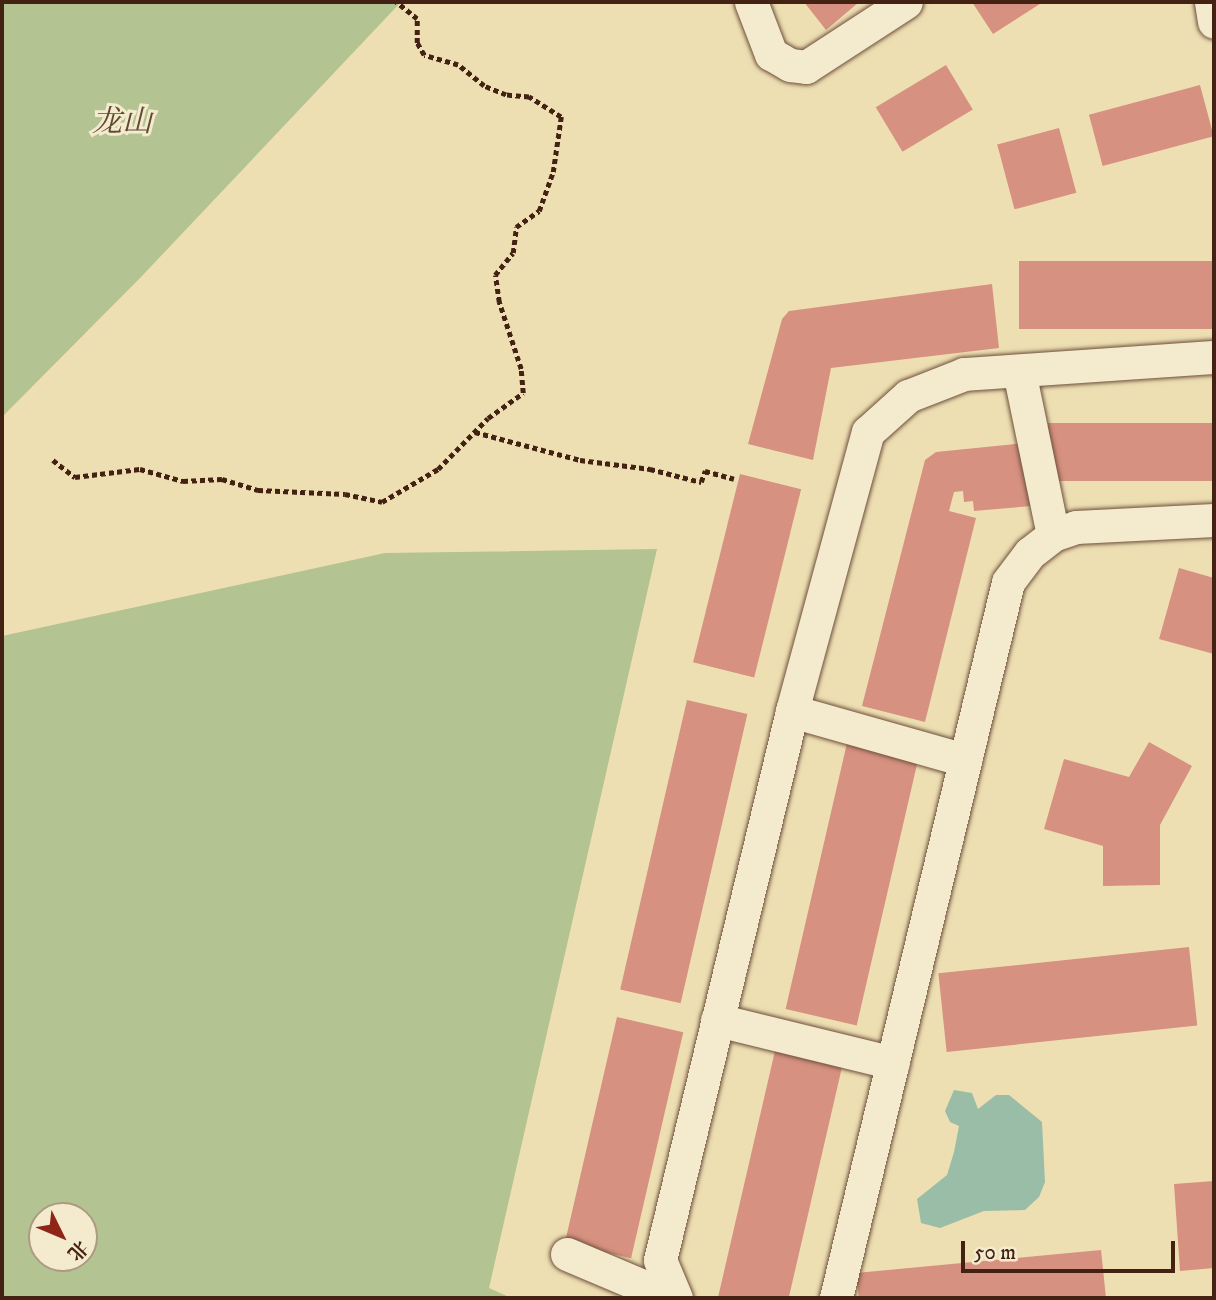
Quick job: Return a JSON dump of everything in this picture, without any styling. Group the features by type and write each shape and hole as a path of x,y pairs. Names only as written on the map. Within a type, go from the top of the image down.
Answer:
{"street":[{"path":"751,2 771,54 790,65 806,67 906,2"},
{"path":"1211,2 1214,22"},
{"path":"673,1298 660,1261 792,711 869,432 908,396 964,374 1214,357"},
{"path":"1019,371 1053,536"},
{"path":"836,1298 1008,582 1030,553 1053,536 1076,527 1214,520"},
{"path":"792,711 965,760"},
{"path":"717,1020 892,1063"},
{"path":"567,1254 673,1298"}],"path":[{"path":"52,460 75,477 140,469 183,481 222,479 257,490 345,494 382,502 438,469 475,432 523,393 521,369 499,302 495,275 513,253 516,227 540,211 553,172 561,117 529,97 506,95 484,86 458,65 431,60 419,48 417,19 396,2"},
{"path":"475,432 580,460 650,469 701,482 705,471 734,479"}],"green space":[{"name":"龙山","path":"2,2 401,2 142,276 2,417"},
{"path":"657,549 489,1288 511,1298 2,1298 2,636 385,553"}],"shaded area":[{"path":"954,1090 972,1093 978,1109 996,1095 1009,1095 1042,1122 1045,1182 1039,1197 1025,1210 984,1211 940,1228 921,1223 917,1199 947,1175 954,1152 959,1126 950,1122 945,1111"}],"building":[{"path":"804,2 857,2 858,3 826,30"},
{"path":"972,2 1043,2 993,34"},
{"path":"946,65 973,110 902,152 876,107"},
{"path":"1200,85 1214,136 1103,166 1089,115"},
{"path":"1059,128 1076,193 1015,209 997,145"},
{"path":"1019,261 1214,261 1214,329 1019,329"},
{"path":"992,284 999,348 831,368 813,460 748,444 782,319 789,311"},
{"path":"1048,423 1214,423 1214,481 1048,481"},
{"path":"1025,443 1031,506 974,511 973,501 964,502 963,491 954,492 949,511 976,518 925,722 862,706 925,460 936,452"},
{"path":"740,474 801,489 754,677 693,662"},
{"path":"1179,568 1214,578 1214,654 1159,639"},
{"path":"687,700 747,714 681,1003 620,989"},
{"path":"1149,742 1192,766 1160,825 1160,885 1103,886 1103,846 1044,829 1064,759 1129,777"},
{"path":"847,743 918,759 857,1025 786,1009"},
{"path":"1189,947 1197,1026 947,1052 938,973"},
{"path":"617,1017 683,1032 631,1258 565,1243"},
{"path":"777,1042 844,1058 789,1298 718,1298"},
{"path":"1214,1181 1214,1268 1180,1271 1174,1184"},
{"path":"1101,1250 1106,1298 859,1298 856,1273"}]}
